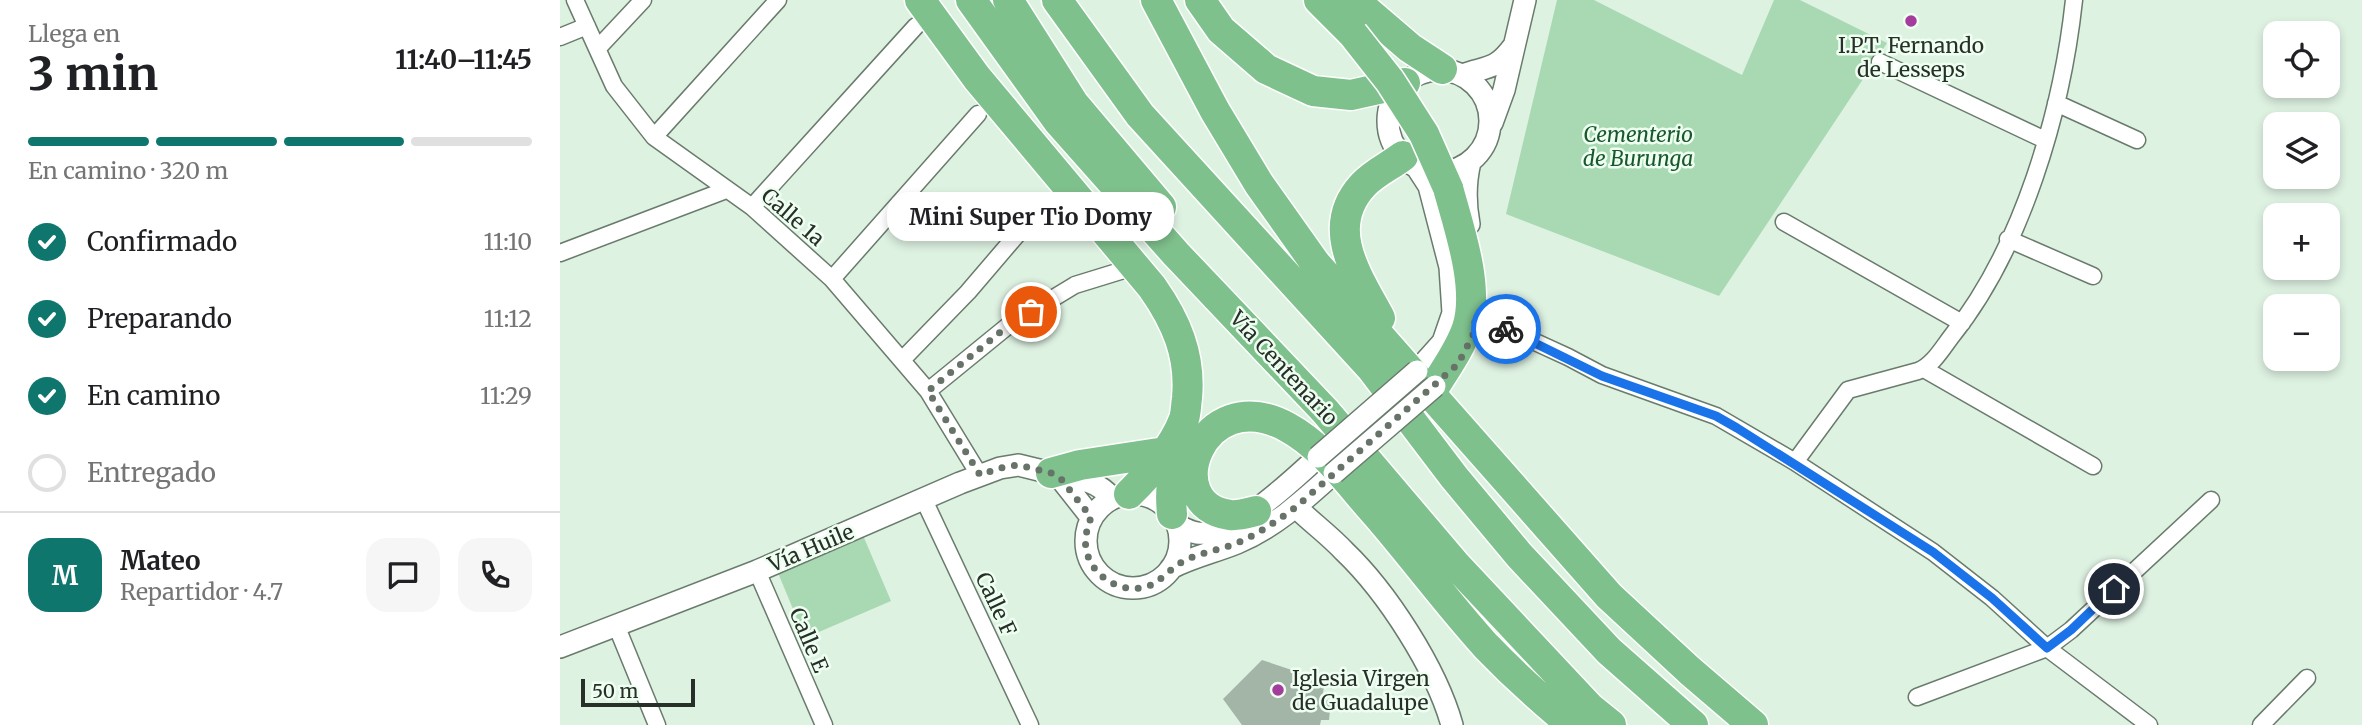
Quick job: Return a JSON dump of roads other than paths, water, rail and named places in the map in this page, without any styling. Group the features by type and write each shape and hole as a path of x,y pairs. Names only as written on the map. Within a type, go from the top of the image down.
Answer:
{"highway":[{"name":"Vía Centenario","path":"971,0 1058,121 1176,254 1325,411 1455,564 1590,708 1611,725"},
{"path":"1007,0 1074,104 1192,244 1325,411"},
{"path":"1057,0 1140,115 1372,369 1454,477 1519,555 1609,651 1693,725"},
{"path":"1156,0 1215,111 1259,184 1315,263 1419,374 1609,596 1753,725"},
{"path":"1200,0 1221,30 1266,69 1313,91 1351,95 1405,83"},
{"path":"1319,0 1353,34 1390,81 1424,134 1448,188 1459,225 1471,288 1467,327 1453,356 1419,374"},
{"path":"1354,0 1410,48 1452,72"},
{"path":"918,13 977,78 1143,276 1168,311 1184,348 1189,378 1184,418 1152,472 1121,496"},
{"path":"1409,161 1364,183 1349,207 1345,226 1346,250 1353,269 1419,374"},
{"path":"1256,511 1231,516 1212,510 1199,496 1191,475 1195,457 1213,428 1232,419 1255,415 1276,422 1315,445 1487,646 1572,725"},
{"path":"1056,476 1080,465 1165,452"},
{"path":"1174,519 1170,489 1176,468 1183,458 1195,457"}],"street":[{"name":"Calle 1a","path":"575,0 614,86 654,136 752,207 832,279 928,391 980,475"},
{"path":"598,48 643,0"},
{"path":"654,136 778,0"},
{"path":"1409,161 1434,172 1453,170 1470,162 1484,146 1504,90 1525,0"},
{"path":"1795,462 1849,390 1924,369 1962,323 1989,279 2029,198 2056,103 2074,0"},
{"path":"752,207 918,13"},
{"path":"560,37 587,26"},
{"path":"1171,568 1188,559 1236,543 1268,527 1296,507 1334,473 1443,342 1454,313 1450,268 1429,186 1394,143 1389,119 1395,96 1405,83 1422,72 1452,72 1491,67 1502,61 1513,47"},
{"path":"1880,62 2045,140"},
{"path":"1452,72 1479,87 1489,106 1490,126"},
{"path":"2056,103 2137,140"},
{"path":"832,279 978,114"},
{"path":"1174,519 1180,540 1178,555 1160,580 1145,587 1130,588 1107,580 1091,563 1086,548 1086,532 1091,517 1121,496 1146,495 1160,503 1174,519 1197,533 1212,532 1256,511 1419,374 1458,364 1473,335 1476,315 1477,274 1466,205 1470,162"},
{"path":"560,253 726,190"},
{"path":"902,360 968,292 1021,230 1056,203"},
{"path":"1784,222 1962,323"},
{"path":"2008,239 2093,276"},
{"path":"928,391 1009,325 1075,285 1128,269"},
{"path":"1476,315 1568,357 1602,376 1716,416 1795,462 1933,552 1992,598 2047,648 2149,725"},
{"path":"1924,369 2093,466"},
{"name":"Vía Huile","path":"560,647 757,571 1000,468 1018,465 1056,476 1075,478 1101,485 1121,496"},
{"path":"1056,476 1091,517"},
{"name":"Calle F","path":"924,500 1030,725"},
{"path":"1917,697 2047,648 2071,630 2211,500"},
{"path":"1296,507 1344,550 1373,581 1433,675 1446,703 1452,725"},
{"name":"Calle E","path":"757,571 824,725"},
{"path":"616,625 657,725"},
{"path":"2261,725 2307,678"}],"place":[{"name":"I.P.T. Fernando de Lesseps","path":"1911,21"},
{"name":"Mini Super Tio Domy","path":"1031,312"},
{"name":"Iglesia Virgen de Guadalupe","path":"1278,690"}],"park label":[{"name":"Cementerio de Burunga","path":"1638,146"}]}
